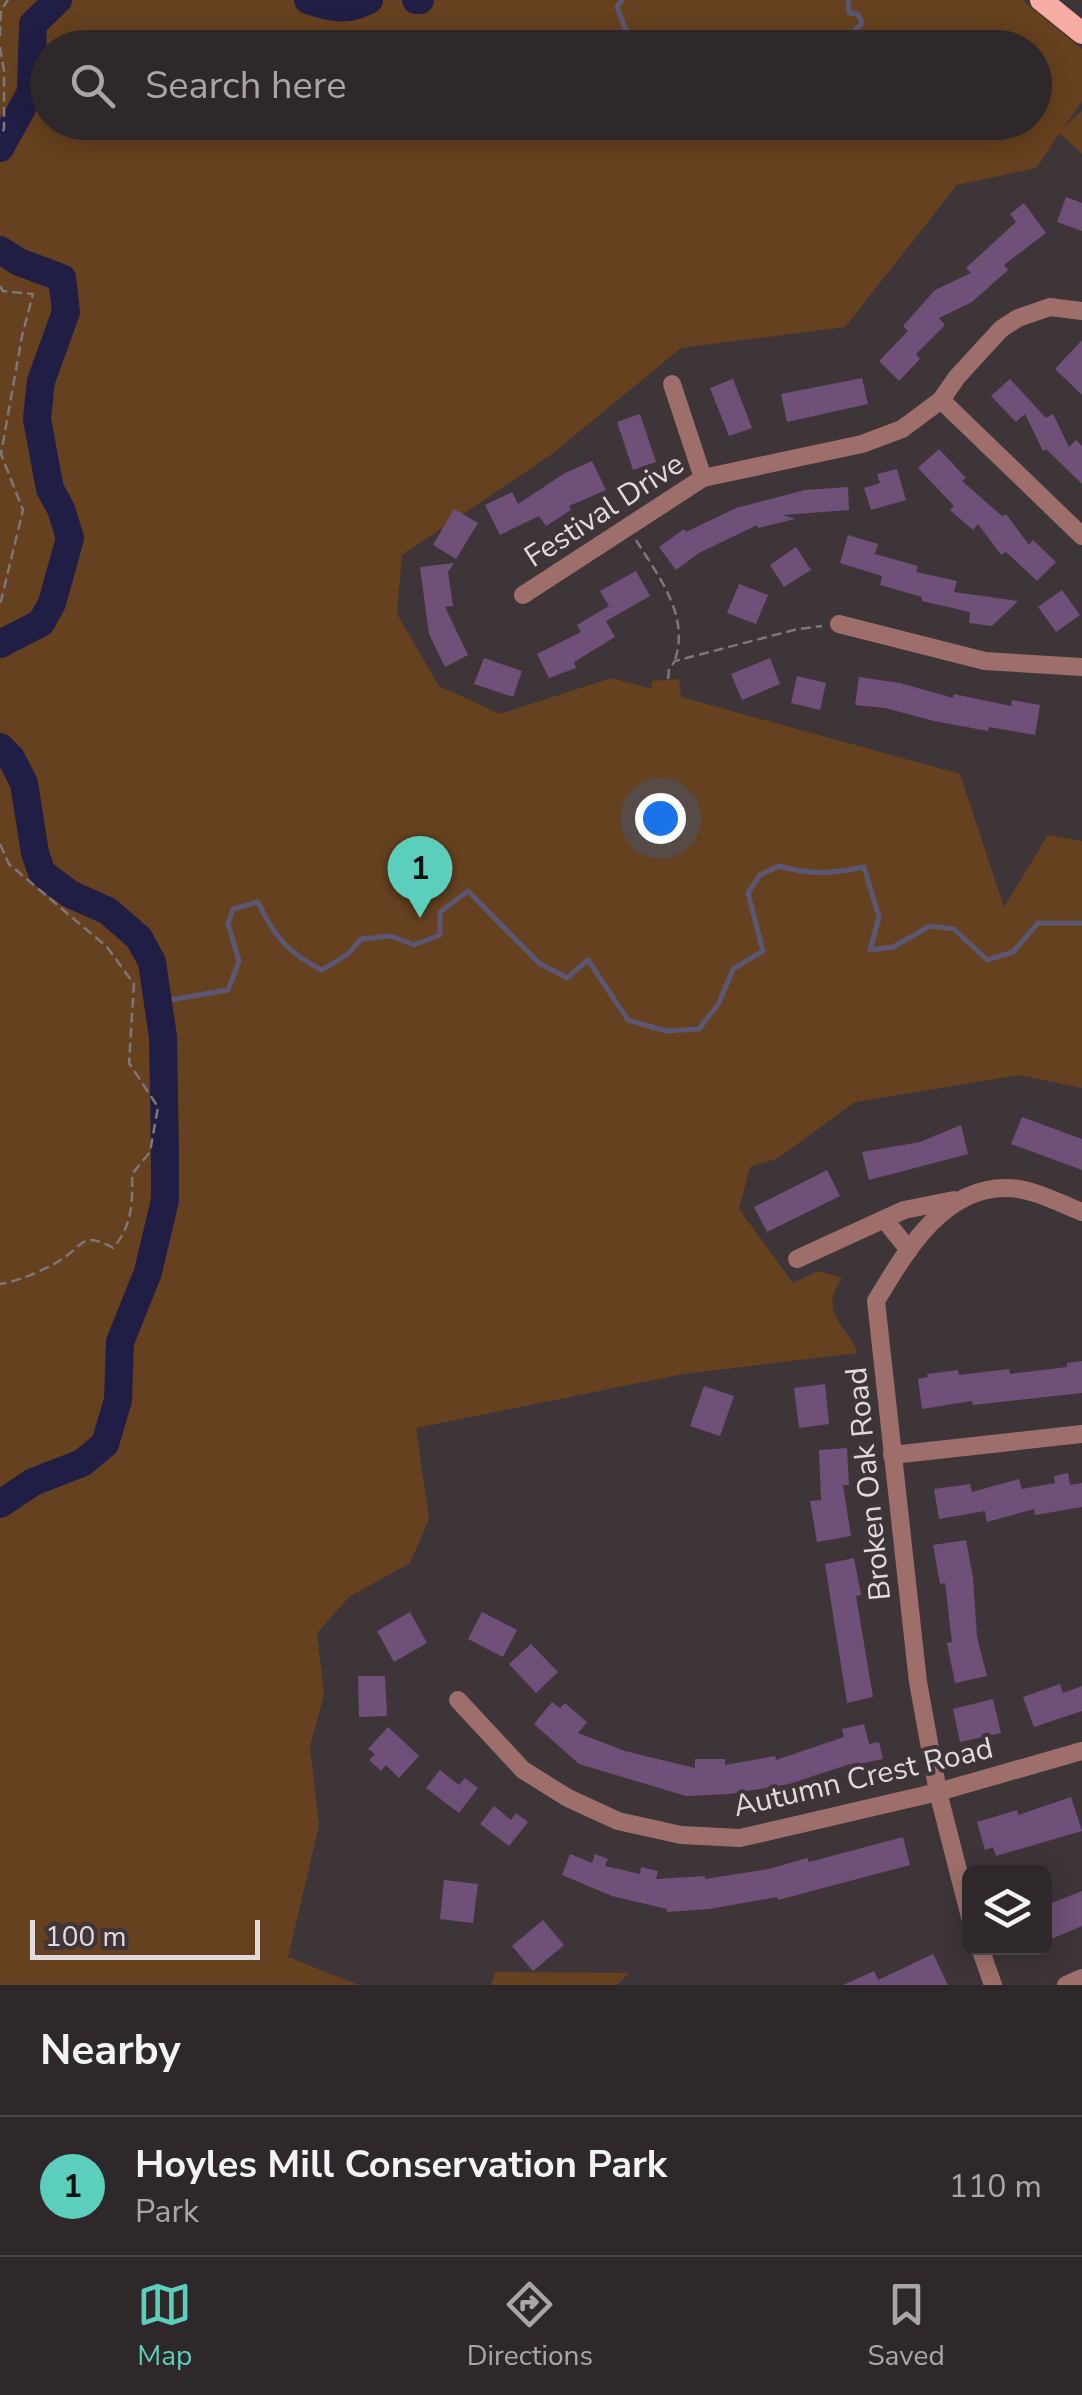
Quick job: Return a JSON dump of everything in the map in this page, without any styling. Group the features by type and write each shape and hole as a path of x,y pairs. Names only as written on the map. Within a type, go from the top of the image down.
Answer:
{"main road":[{"path":"1041,0 1082,32"}],"street":[{"name":"Festival Drive","path":"523,595 703,478 862,444 902,429 941,400 1001,329 1018,318 1050,307 1082,311"},
{"path":"672,384 703,478"},
{"path":"941,400 1082,536"},
{"path":"838,624 985,660 1082,667"},
{"path":"797,1259 904,1210 1006,1188 1026,1190 1082,1212"},
{"name":"Broken Oak Road","path":"960,1199 908,1250 876,1302 918,1682 938,1792 962,1886"},
{"path":"884,1219 908,1250"},
{"path":"892,1455 1082,1434"},
{"name":"Autumn Crest Road","path":"458,1700 523,1770 568,1798 618,1821 681,1835 740,1838 938,1792 1082,1751"},
{"path":"982,1955 993,1985"},
{"path":"1066,1985 1082,1978"}],"path":[{"path":"0,36 1,10 8,0"},
{"path":"0,47 4,71 4,129 0,136"},
{"path":"0,286 3,291 34,294 22,336 1,454 23,510 0,605"},
{"path":"626,528 670,594 681,643 668,680"},
{"path":"675,661 798,629 838,624"},
{"path":"0,844 9,864 107,947 134,984 129,1062 158,1107 150,1152 132,1174 134,1204 122,1238 113,1248 97,1239 86,1240 60,1260 14,1282 0,1284"}],"shaded area":[{"path":"0,0 1022,0 1082,49 1082,101 1064,127 1082,111 1082,154 1060,133 1036,168 957,185 845,327 681,348 552,454 402,555 397,614 439,686 500,714 611,678 652,689 652,681 679,679 681,697 960,774 1004,907 1048,835 1082,841 1082,1088 1019,1075 855,1102 778,1158 750,1167 739,1209 793,1283 818,1271 842,1278 832,1300 833,1309 858,1353 683,1374 416,1428 429,1519 410,1563 349,1597 317,1633 324,1695 310,1746 319,1826 288,1957 359,1985 0,1985"},
{"path":"495,1972 629,1973 617,1985 491,1985"}],"building":[{"path":"1066,197 1082,203 1082,231 1057,222"},
{"path":"1024,203 1046,233 1004,265 1008,270 972,302 939,318 945,325 916,354 920,359 899,381 879,361 908,331 903,326 935,290 971,273 966,268 1016,222 1010,214"},
{"path":"1082,340 1082,395 1055,369"},
{"path":"862,378 868,404 787,422 781,394"},
{"path":"733,379 752,428 729,436 710,388"},
{"path":"1010,379 1046,418 1053,414 1069,447 1076,440 1082,446 1082,484 1046,449 1043,451 1025,414 1016,422 991,396"},
{"path":"640,414 656,462 633,470 617,422"},
{"path":"939,449 966,478 962,481 1002,516 1006,514 1029,545 1033,540 1056,562 1037,581 1006,552 1001,555 978,524 973,530 950,510 954,506 918,468"},
{"path":"592,461 606,490 569,506 571,510 546,526 539,516 500,535 485,505 512,492 518,504 565,473"},
{"path":"897,469 906,500 871,510 864,488 880,483 877,474"},
{"path":"848,487 849,510 783,515 795,519 758,528 757,525 699,553 676,570 659,547 684,529 686,532 736,508 805,490"},
{"path":"454,509 478,523 456,559 433,545"},
{"path":"848,535 878,544 875,554 918,566 916,572 957,581 954,592 1018,601 992,626 969,623 970,612 922,601 922,597 880,585 882,576 840,563"},
{"path":"796,547 811,570 784,587 770,565"},
{"path":"454,563 448,572 453,606 445,607 468,655 445,667 429,634 420,567"},
{"path":"636,571 650,596 606,621 615,637 574,662 576,668 549,678 537,654 581,632 577,625 609,606 600,591"},
{"path":"739,584 768,595 756,624 727,613"},
{"path":"1062,590 1080,615 1056,632 1038,607"},
{"path":"484,658 522,671 513,697 474,684"},
{"path":"770,658 780,684 742,700 731,674"},
{"path":"797,676 826,683 820,710 791,703"},
{"path":"859,677 900,683 953,698 954,694 1011,706 1012,700 1040,705 1035,735 989,727 988,731 855,705"},
{"path":"1022,1117 1082,1139 1082,1170 1011,1144"},
{"path":"961,1125 968,1154 869,1180 862,1152 920,1142"},
{"path":"827,1170 840,1196 767,1232 754,1207"},
{"path":"1082,1361 1082,1393 922,1409 918,1379 928,1377 927,1374 1009,1369 1010,1374 1067,1367 1067,1363"},
{"path":"825,1384 829,1424 799,1428 794,1388"},
{"path":"704,1386 734,1396 720,1436 690,1426"},
{"path":"847,1448 849,1485 843,1485 851,1536 817,1542 810,1501 821,1500 819,1450"},
{"path":"1068,1473 1070,1485 1082,1483 1082,1507 1035,1515 1034,1509 987,1522 985,1511 939,1519 934,1489 970,1484 972,1492 1019,1479 1022,1489 1055,1483 1054,1476"},
{"path":"966,1540 977,1637 987,1676 955,1683 947,1643 952,1642 945,1583 940,1584 933,1545"},
{"path":"854,1558 861,1595 856,1596 873,1697 847,1703 825,1564"},
{"path":"410,1612 427,1643 394,1662 377,1631"},
{"path":"482,1612 517,1630 503,1657 468,1639"},
{"path":"531,1644 558,1672 536,1693 509,1664"},
{"path":"358,1676 385,1676 387,1716 359,1717"},
{"path":"1060,1684 1063,1693 1082,1686 1082,1711 1034,1727 1023,1697"},
{"path":"993,1699 1001,1733 960,1742 953,1709"},
{"path":"552,1702 560,1708 565,1703 587,1722 578,1733 625,1751 695,1768 695,1759 725,1759 725,1765 775,1756 776,1760 844,1737 842,1729 864,1724 869,1744 879,1742 883,1759 850,1764 789,1784 686,1796 579,1764 534,1724"},
{"path":"388,1727 419,1756 399,1778 386,1765 381,1771 369,1760 375,1754 368,1749"},
{"path":"440,1770 459,1785 465,1778 478,1788 459,1813 426,1788"},
{"path":"1071,1797 1082,1831 996,1856 993,1847 985,1850 977,1822 1017,1810 1018,1815"},
{"path":"494,1806 511,1820 516,1813 528,1822 509,1846 480,1824"},
{"path":"903,1837 910,1865 778,1900 777,1897 709,1909 667,1912 612,1896 562,1875 570,1854 592,1863 595,1854 608,1859 605,1866 640,1874 641,1867 658,1871 656,1879 705,1879 769,1869 807,1858 809,1862"},
{"path":"444,1880 478,1884 473,1923 440,1919"},
{"path":"1082,1891 1082,1926 1052,1939 1052,1903"},
{"path":"543,1920 564,1945 533,1971 512,1946"},
{"path":"933,1954 948,1985 843,1985 874,1971 878,1980"}],"waterway":[{"path":"33,30 33,24 58,0"},
{"path":"308,0 339,8 369,0"},
{"path":"622,0 617,7 626,30"},
{"path":"848,0 849,13 858,14 862,23 856,30"},
{"path":"0,148 30,94"},
{"path":"0,250 19,262 62,278 66,312 41,381 37,419 50,489 70,538 52,603 41,623 0,644"},
{"path":"0,747 11,758 24,783 42,873 70,894 108,911 139,938 152,962 163,1037 165,1153 165,1200 148,1272 120,1342 118,1400 105,1444 82,1463 33,1482 0,1504"},
{"path":"158,1002 228,990 239,961 228,924 233,909 258,902 283,942 322,970 349,953 361,939 391,936 414,945 440,935 440,912 468,891 539,963 567,978 588,960 628,1020 666,1031 699,1029 719,1003 733,969 763,951 748,893 760,875 779,866 821,873 864,867 879,917 870,950 893,947 930,926 954,929 987,960 1013,952 1038,923 1082,923"}],"place":[{"name":"Hoyles Mill Conservation Park","path":"420,918"}]}
